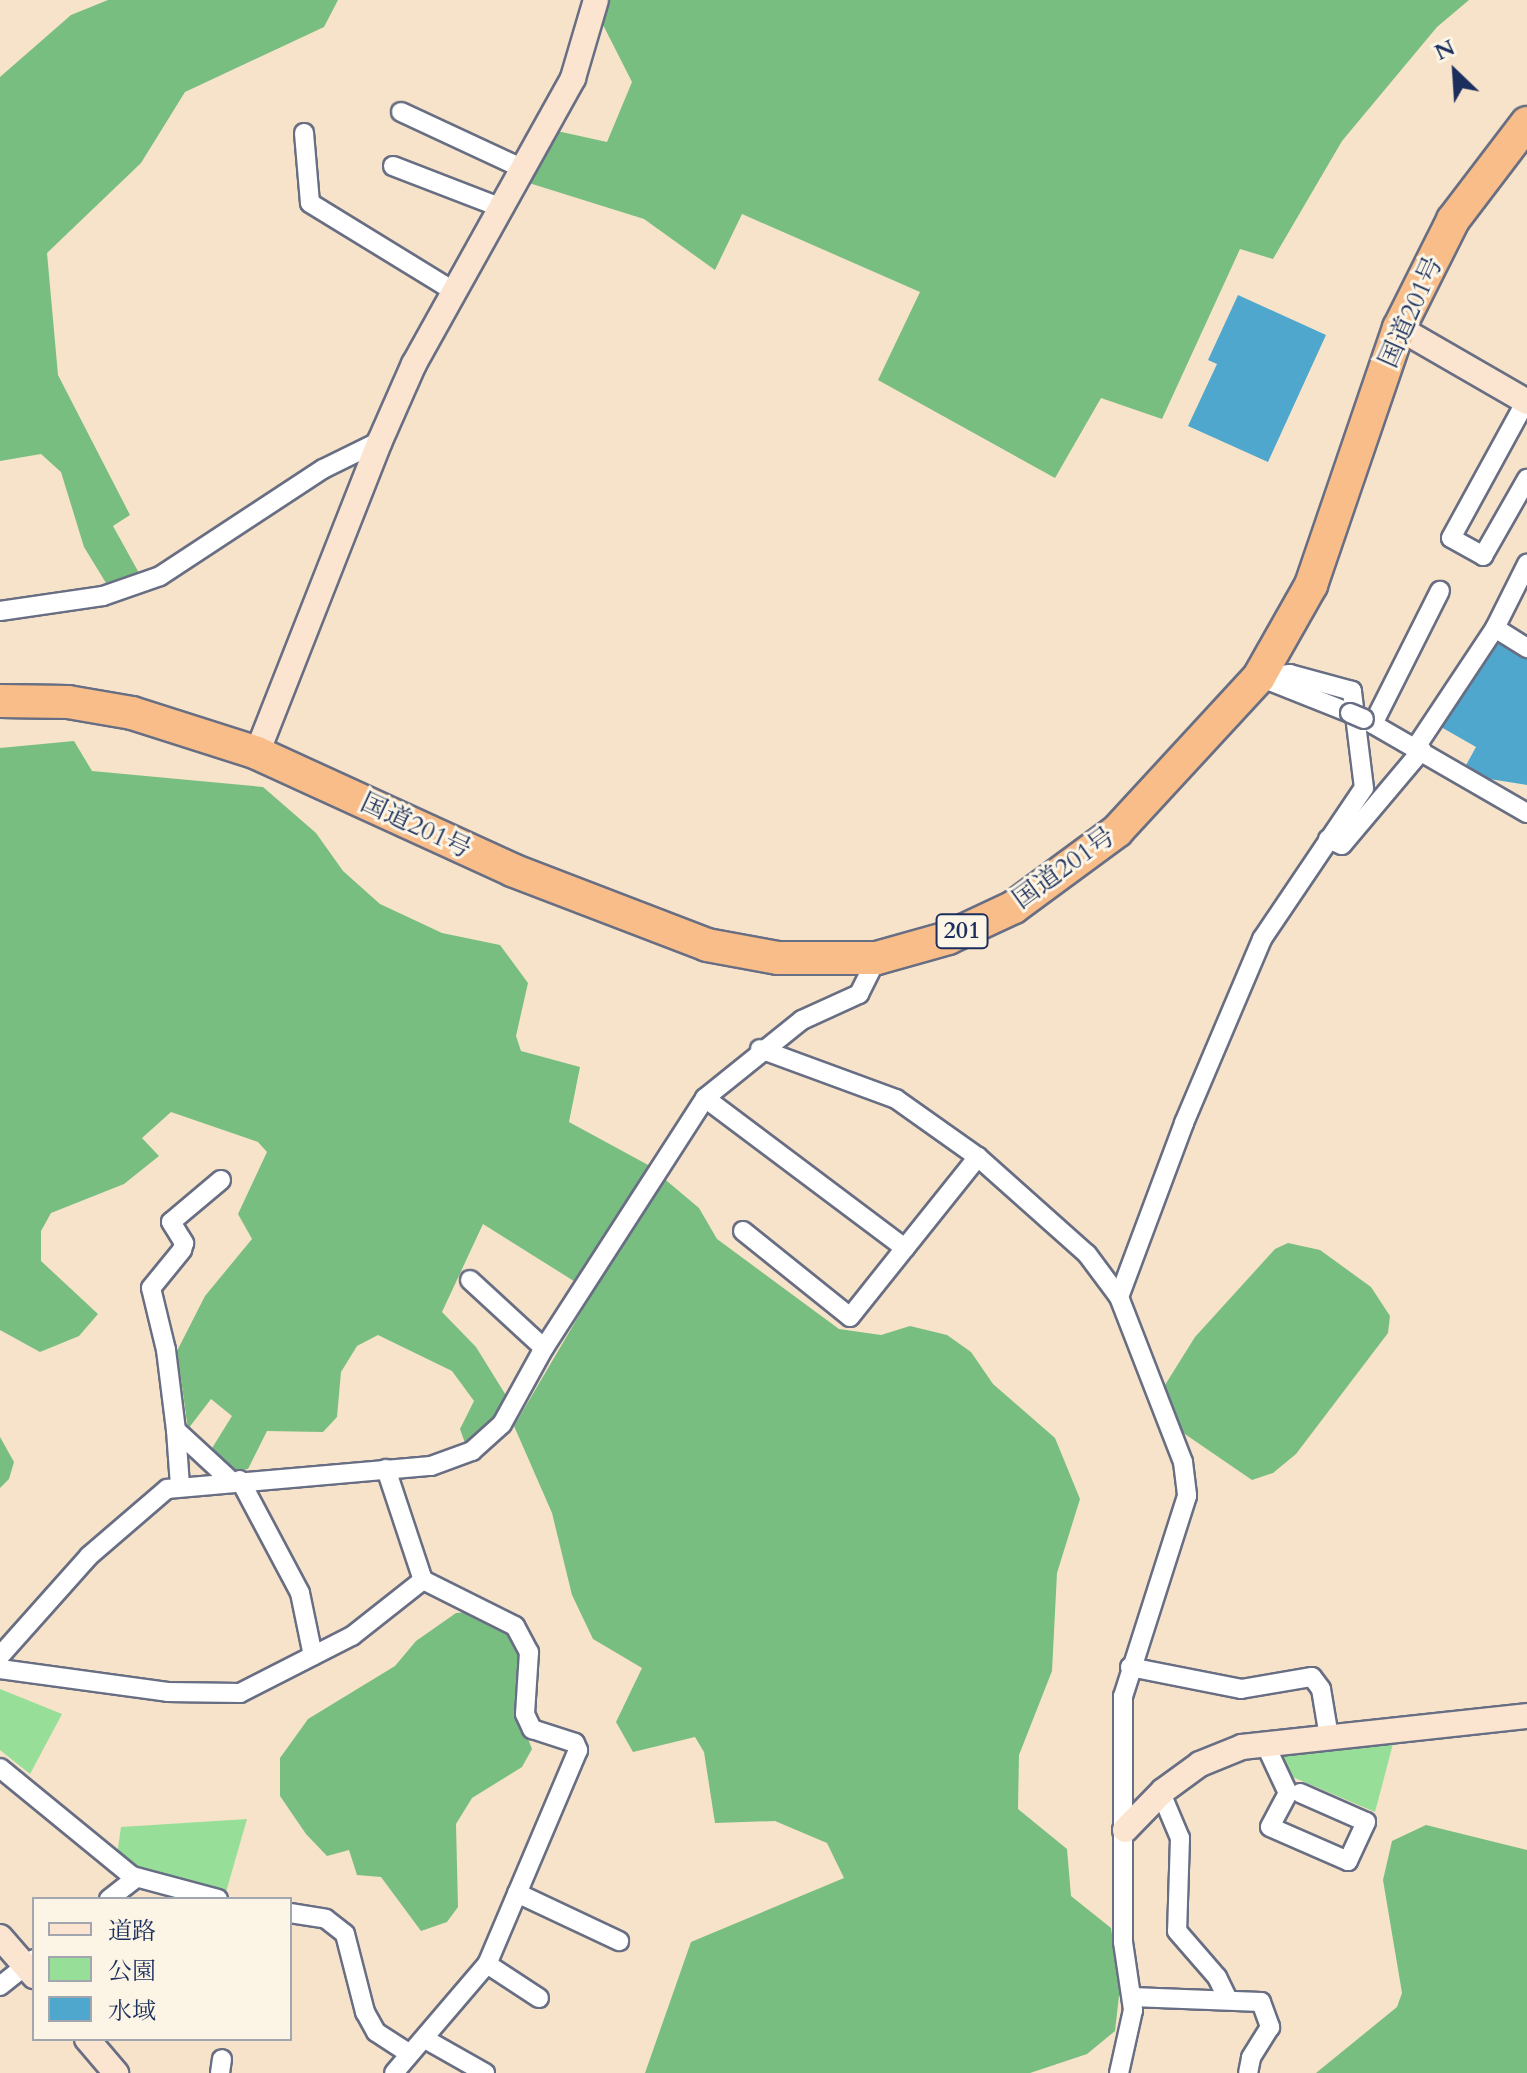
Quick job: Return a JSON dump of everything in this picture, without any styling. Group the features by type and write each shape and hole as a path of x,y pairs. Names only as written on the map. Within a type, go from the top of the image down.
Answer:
{"highway":[{"name":"国道201号","path":"0,701 68,702 132,713 257,753 512,870 707,945 778,958 877,958 948,938 1051,883 1117,831 1259,677 1311,585 1399,328 1453,220 1527,123"}],"street":[{"path":"257,753 380,441 455,292 573,78 596,0"},
{"path":"401,112 524,169"},
{"path":"304,133 310,203 455,292"},
{"path":"393,166 502,208"},
{"path":"1399,328 1527,402 1451,538 1483,556 1527,479"},
{"path":"0,611 103,596 160,576 323,469 380,441"},
{"path":"1328,839 1342,845 1419,748 1495,628 1527,564"},
{"path":"1362,719 1440,591"},
{"path":"1495,628 1527,648"},
{"path":"1119,1297 1184,1123 1262,939 1364,788 1352,691 1290,674 1259,677"},
{"path":"1259,677 1362,719 1419,748 1527,813"},
{"path":"0,1656 89,1556 157,1495 180,1486 431,1466 472,1451 502,1424 544,1348 705,1098 760,1049 802,1020 859,994 877,958"},
{"path":"760,1049 896,1099 978,1157 1087,1254 1119,1297 1183,1462 1187,1496 1123,1696 1123,1942 1132,1997 1119,2073"},
{"path":"705,1098 905,1248"},
{"path":"743,1231 850,1317 978,1157"},
{"path":"180,1486 166,1350 151,1288 182,1250 184,1243 171,1222 221,1180"},
{"path":"470,1280 544,1348"},
{"path":"176,1430 235,1481 300,1593 313,1656"},
{"path":"386,1469 423,1580 515,1626 529,1652 525,1714 532,1729 575,1743 578,1750 487,1964 425,2039 407,2052 394,2073"},
{"path":"0,1669 217,1696 240,1693 313,1656 383,1615 423,1580"},
{"path":"1130,1667 1241,1689 1312,1677 1321,1689 1329,1737"},
{"path":"1125,1830 1161,1793 1222,1753 1265,1744 1527,1716"},
{"path":"1265,1744 1288,1793 1270,1827 1348,1861 1366,1822 1300,1793"},
{"path":"0,1768 136,1878 210,1897"},
{"path":"1161,1793 1180,1838 1177,1931 1217,1977 1228,2000"},
{"path":"112,1897 136,1878"},
{"path":"517,1893 619,1941"},
{"path":"292,1913 326,1919 345,1934 365,2012 376,2032 407,2052"},
{"path":"0,1937 31,1967 0,1986"},
{"path":"487,1964 539,1998"},
{"path":"1132,1997 1261,2002 1269,2016 1266,2039 1251,2058 1248,2073"},
{"path":"425,2039 485,2073"},
{"path":"89,2041 116,2073"}],"green space":[{"path":"108,0 338,0 324,27 185,92 141,163 47,253 58,375 130,515 113,526 139,573 106,583 84,547 61,472 41,454 0,461 0,77 71,15"},
{"path":"604,0 1469,0 1437,27 1342,141 1273,259 1240,249 1162,419 1101,398 1055,478 878,380 920,292 742,214 715,270 644,219 529,183 557,131 607,142 632,82 599,17"},
{"path":"74,741 92,771 263,787 316,833 343,871 380,904 442,933 500,945 528,983 516,1036 521,1051 580,1067 569,1122 650,1166 577,1283 483,1224 442,1312 476,1347 507,1397 497,1417 476,1438 465,1443 460,1429 474,1401 452,1371 378,1335 357,1346 341,1372 337,1417 323,1432 267,1431 248,1469 229,1471 209,1453 232,1416 211,1399 188,1429 177,1351 205,1296 252,1239 238,1214 267,1152 258,1142 171,1112 142,1138 159,1156 124,1184 51,1213 41,1231 41,1261 98,1314 79,1336 40,1352 0,1330 0,748"},
{"path":"661,1176 699,1208 717,1239 839,1329 881,1335 910,1326 947,1335 971,1352 993,1384 1055,1438 1080,1499 1057,1573 1052,1671 1019,1755 1018,1809 1067,1849 1071,1896 1111,1928 1120,1987 1115,2031 1087,2054 1030,2073 645,2073 691,1942 844,1878 827,1843 775,1821 715,1823 704,1752 695,1737 633,1752 616,1722 642,1668 593,1639 572,1595 552,1513 514,1426"},
{"path":"1288,1243 1320,1250 1371,1287 1390,1316 1388,1333 1296,1454 1273,1473 1252,1480 1179,1430 1162,1399 1165,1385 1195,1337 1275,1249"},
{"path":"0,1437 14,1462 9,1479 0,1488"},
{"path":"469,1612 497,1621 515,1637 521,1653 520,1718 532,1749 522,1767 472,1798 456,1824 458,1907 447,1922 421,1931 381,1877 357,1875 349,1850 327,1856 306,1834 280,1796 280,1758 308,1719 395,1666 416,1641 456,1613"},
{"path":"0,1689 62,1714 30,1774 0,1750"},
{"path":"1394,1740 1375,1812 1290,1776 1280,1752"},
{"path":"247,1819 226,1892 140,1871 117,1855 121,1827"},
{"path":"1426,1825 1527,1850 1527,2073 1316,2073 1397,2007 1402,1993 1383,1880 1392,1841"}],"water":[{"path":"1238,295 1326,335 1268,462 1188,426 1217,364 1208,360"},
{"path":"1500,641 1527,658 1527,785 1483,778 1465,767 1476,747 1441,727"}]}
